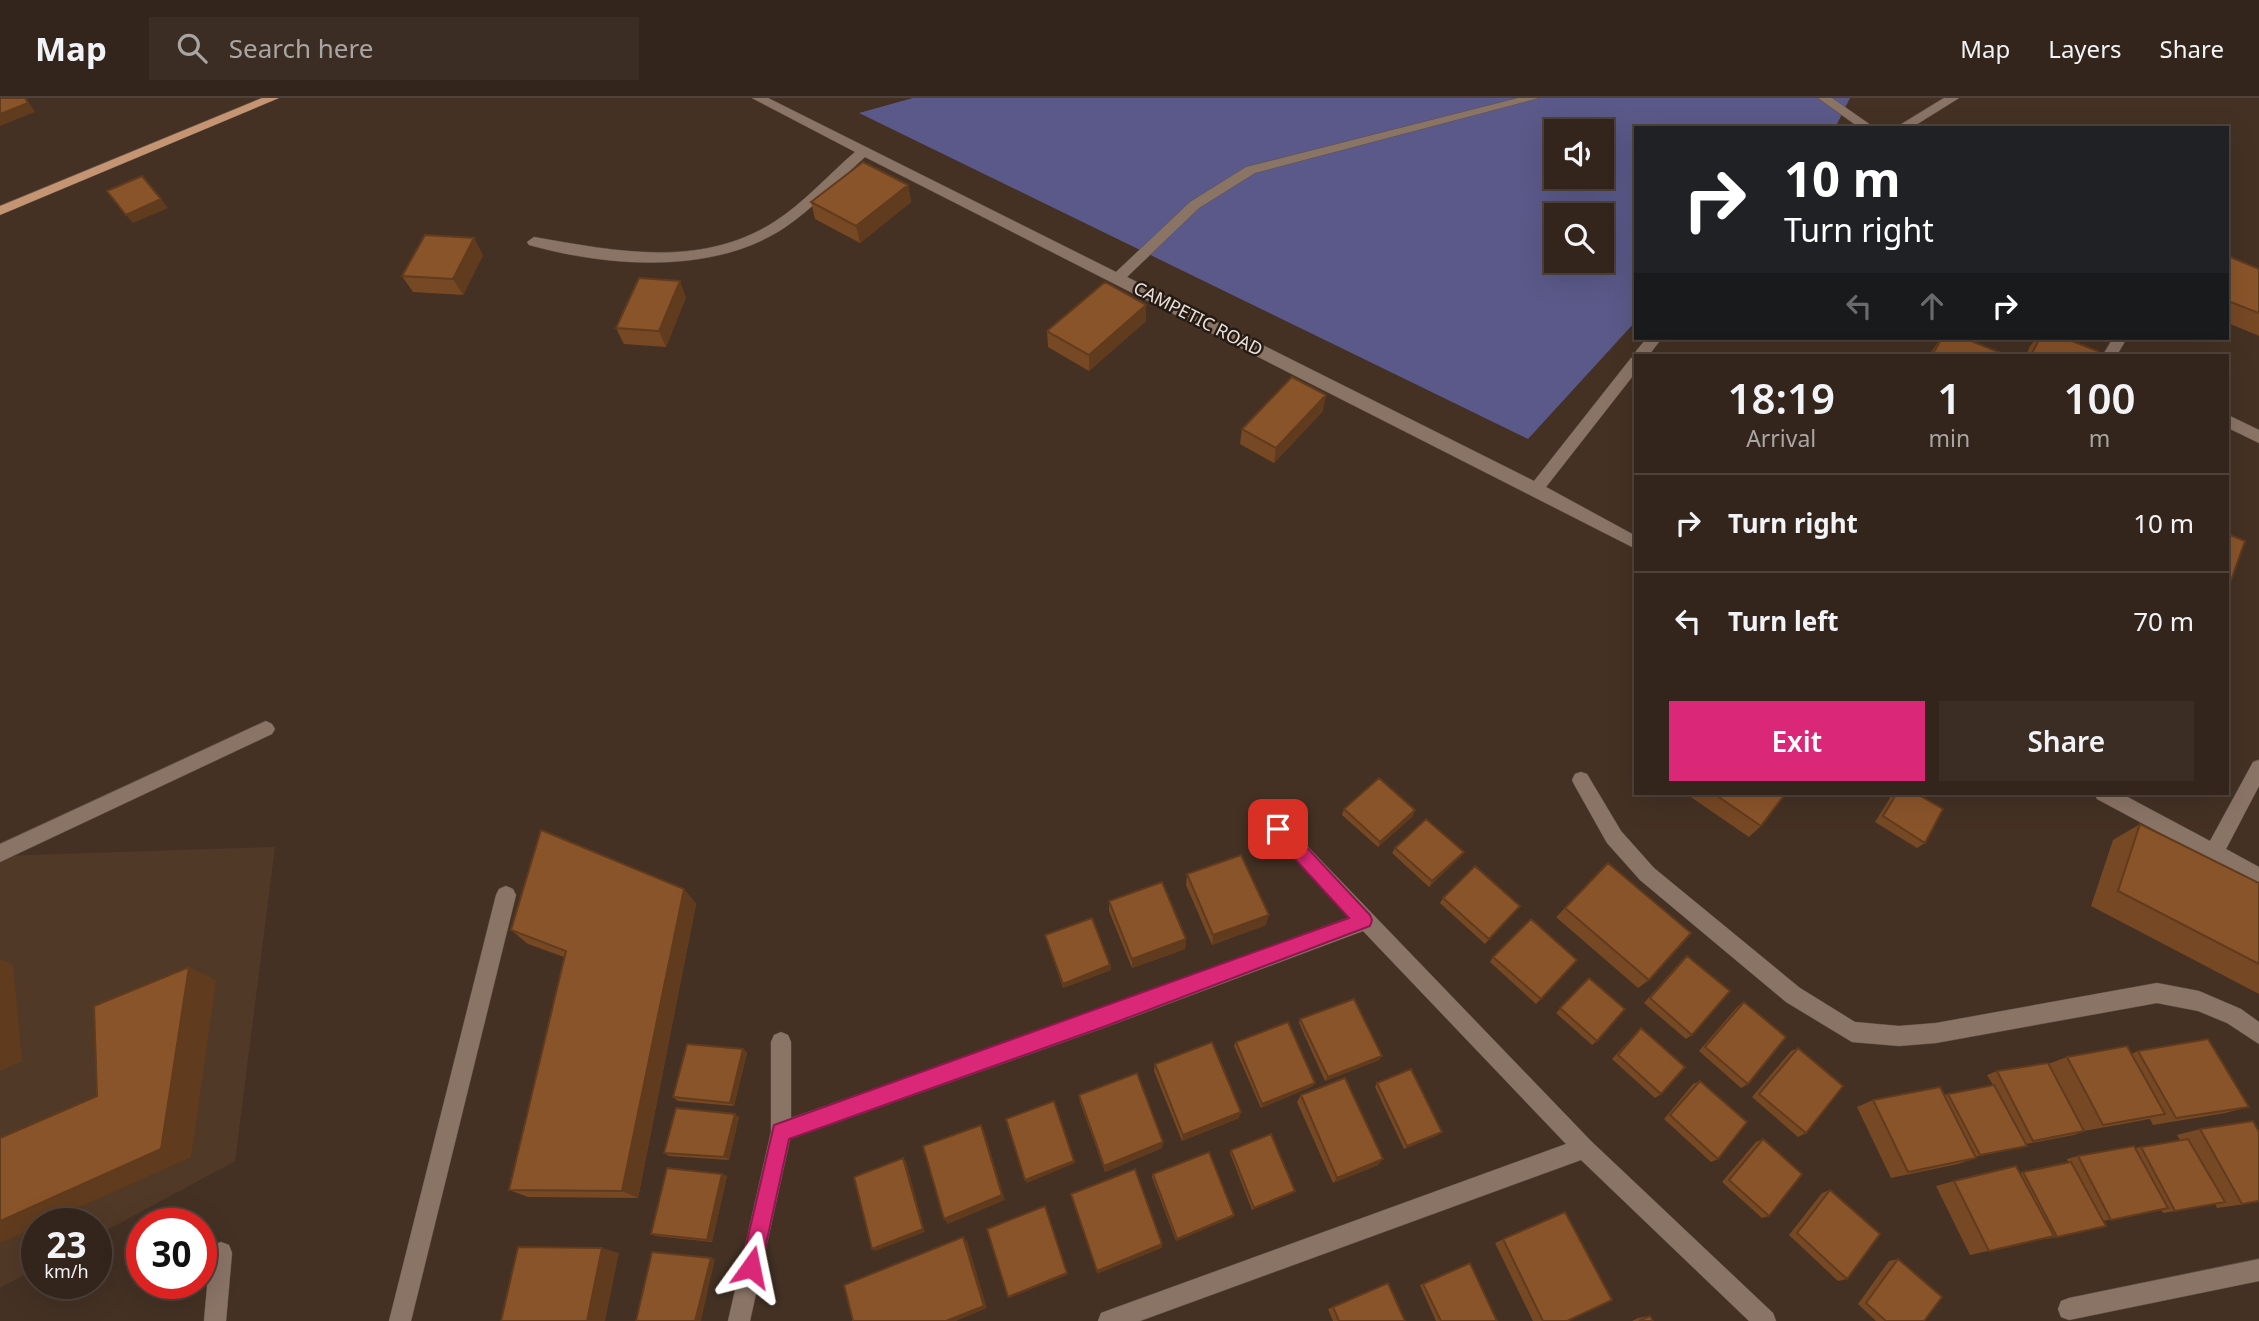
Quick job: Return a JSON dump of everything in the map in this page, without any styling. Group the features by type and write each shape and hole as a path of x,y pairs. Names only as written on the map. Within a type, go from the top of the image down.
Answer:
{"main road":[{"path":"0,211 272,98"}],"street":[{"name":"CAMPETIC ROAD","path":"758,98 1536,489 1634,541"},
{"path":"1118,279 1187,208 1220,184 1251,170 1533,98"},
{"path":"1824,98 1866,126"},
{"path":"1905,126 1953,98"},
{"path":"534,242 645,259 699,257 744,244 778,225 864,151"},
{"path":"1642,354 1653,340"},
{"path":"1536,489 1634,365"},
{"path":"2229,422 2259,437"},
{"path":"0,853 266,729"},
{"path":"2214,853 2259,768"},
{"path":"1581,780 1614,837 1647,874 1793,995 1852,1032 1899,1036 1936,1033 2157,993 2199,1001 2234,1016 2259,1034"},
{"path":"2107,795 2259,877"},
{"path":"1278,829 1584,1148 1765,1321"},
{"path":"400,1321 506,895"},
{"path":"781,1132 1106,1017 1364,920"},
{"path":"739,1321 781,1132 781,1042"},
{"path":"1109,1321 1584,1148"},
{"path":"215,1321 221,1253"},
{"path":"2069,1309 2259,1270"}],"shaded area":[{"path":"913,98 1850,98 1836,126 1634,126 1634,323 1528,439 859,113"},
{"path":"275,847 235,1161 148,1208 126,1208 126,1220 112,1227 112,1208 21,1208 21,1277 0,1288 0,856"}],"building":[{"path":"0,98 25,98 28,103 0,114"},
{"path":"863,162 908,185 856,226 811,202"},
{"path":"142,176 161,199 126,215 107,191"},
{"path":"425,235 474,238 453,279 402,276"},
{"path":"2229,256 2259,269 2259,313 2229,301"},
{"path":"639,278 680,281 659,331 616,328"},
{"path":"1105,282 1146,305 1089,355 1047,331"},
{"path":"1941,340 1969,340 2004,354 1933,354"},
{"path":"2039,340 2069,340 2098,351 2096,354 2032,354"},
{"path":"1292,377 1326,395 1276,448 1242,429"},
{"path":"2229,534 2245,541 2229,586"},
{"path":"1379,778 1415,810 1380,842 1344,809"},
{"path":"1716,795 1784,795 1761,826"},
{"path":"1896,795 1918,795 1943,809 1925,843 1883,816"},
{"path":"1426,819 1464,852 1432,881 1395,848"},
{"path":"2140,824 2259,883 2259,964 2118,891"},
{"path":"541,830 684,889 622,1191 509,1190 566,951 511,930"},
{"path":"1241,855 1269,915 1213,935 1187,874"},
{"path":"1608,863 1691,933 1649,980 1565,908"},
{"path":"1475,866 1520,906 1489,939 1443,898"},
{"path":"1162,882 1186,939 1132,959 1109,901"},
{"path":"1092,918 1110,965 1063,984 1045,935"},
{"path":"1531,919 1577,960 1541,999 1493,957"},
{"path":"1687,956 1730,991 1692,1035 1650,998"},
{"path":"189,967 161,1149 29,1208 21,1208 21,1212 0,1221 0,1138 97,1096 94,1006"},
{"path":"1589,978 1625,1009 1597,1041 1560,1008"},
{"path":"1354,999 1382,1056 1328,1077 1300,1019"},
{"path":"1744,1002 1786,1037 1748,1084 1705,1047"},
{"path":"1288,1022 1315,1083 1262,1104 1236,1042"},
{"path":"1641,1028 1685,1067 1661,1094 1618,1055"},
{"path":"2208,1039 2249,1107 2176,1118 2138,1051"},
{"path":"1212,1042 1241,1112 1183,1135 1155,1064"},
{"path":"687,1044 743,1049 730,1103 673,1097"},
{"path":"2127,1046 2165,1114 2103,1125 2067,1057"},
{"path":"1798,1048 1843,1086 1806,1133 1759,1094"},
{"path":"2048,1063 2084,1131 2033,1141 1997,1071"},
{"path":"1411,1069 1442,1132 1407,1146 1377,1083"},
{"path":"1137,1073 1163,1142 1104,1166 1079,1095"},
{"path":"1345,1078 1383,1159 1337,1178 1301,1095"},
{"path":"1700,1081 1747,1122 1718,1159 1670,1115"},
{"path":"1994,1085 2027,1146 1980,1155 1948,1094"},
{"path":"1940,1087 1976,1158 1908,1172 1873,1100"},
{"path":"1054,1101 1074,1161 1025,1180 1006,1119"},
{"path":"676,1108 735,1114 724,1157 664,1153"},
{"path":"2253,1121 2259,1132 2259,1201 2242,1204 2200,1129"},
{"path":"981,1125 1002,1195 944,1219 923,1146"},
{"path":"1271,1134 1295,1191 1254,1208 1231,1150"},
{"path":"1763,1139 1802,1174 1769,1216 1729,1180"},
{"path":"2188,1139 2225,1202 2175,1211 2141,1147"},
{"path":"2134,1146 2168,1208 2111,1220 2078,1156"},
{"path":"1209,1152 1234,1215 1177,1239 1153,1174"},
{"path":"903,1158 923,1229 872,1249 854,1177"},
{"path":"2071,1162 2106,1226 2057,1237 2023,1172"},
{"path":"2016,1166 2054,1236 1989,1251 1954,1181"},
{"path":"667,1168 722,1174 707,1240 651,1234"},
{"path":"1135,1169 1162,1244 1097,1271 1071,1194"},
{"path":"1830,1190 1880,1234 1847,1279 1797,1233"},
{"path":"1045,1206 1067,1273 1008,1297 987,1229"},
{"path":"1565,1212 1612,1300 1567,1321 1543,1321 1503,1239"},
{"path":"963,1237 984,1306 946,1321 853,1321 844,1285"},
{"path":"518,1247 602,1248 587,1321 501,1321"},
{"path":"652,1252 711,1258 695,1321 636,1321"},
{"path":"1898,1259 1942,1297 1924,1321 1886,1321 1866,1303"},
{"path":"1470,1263 1497,1321 1441,1321 1423,1284"},
{"path":"1388,1283 1405,1321 1339,1321 1333,1307"},
{"path":"1650,1316 1653,1321 1639,1321"}],"route":[{"path":"751,1267 781,1132 1106,1017 1364,920 1278,829"}]}
